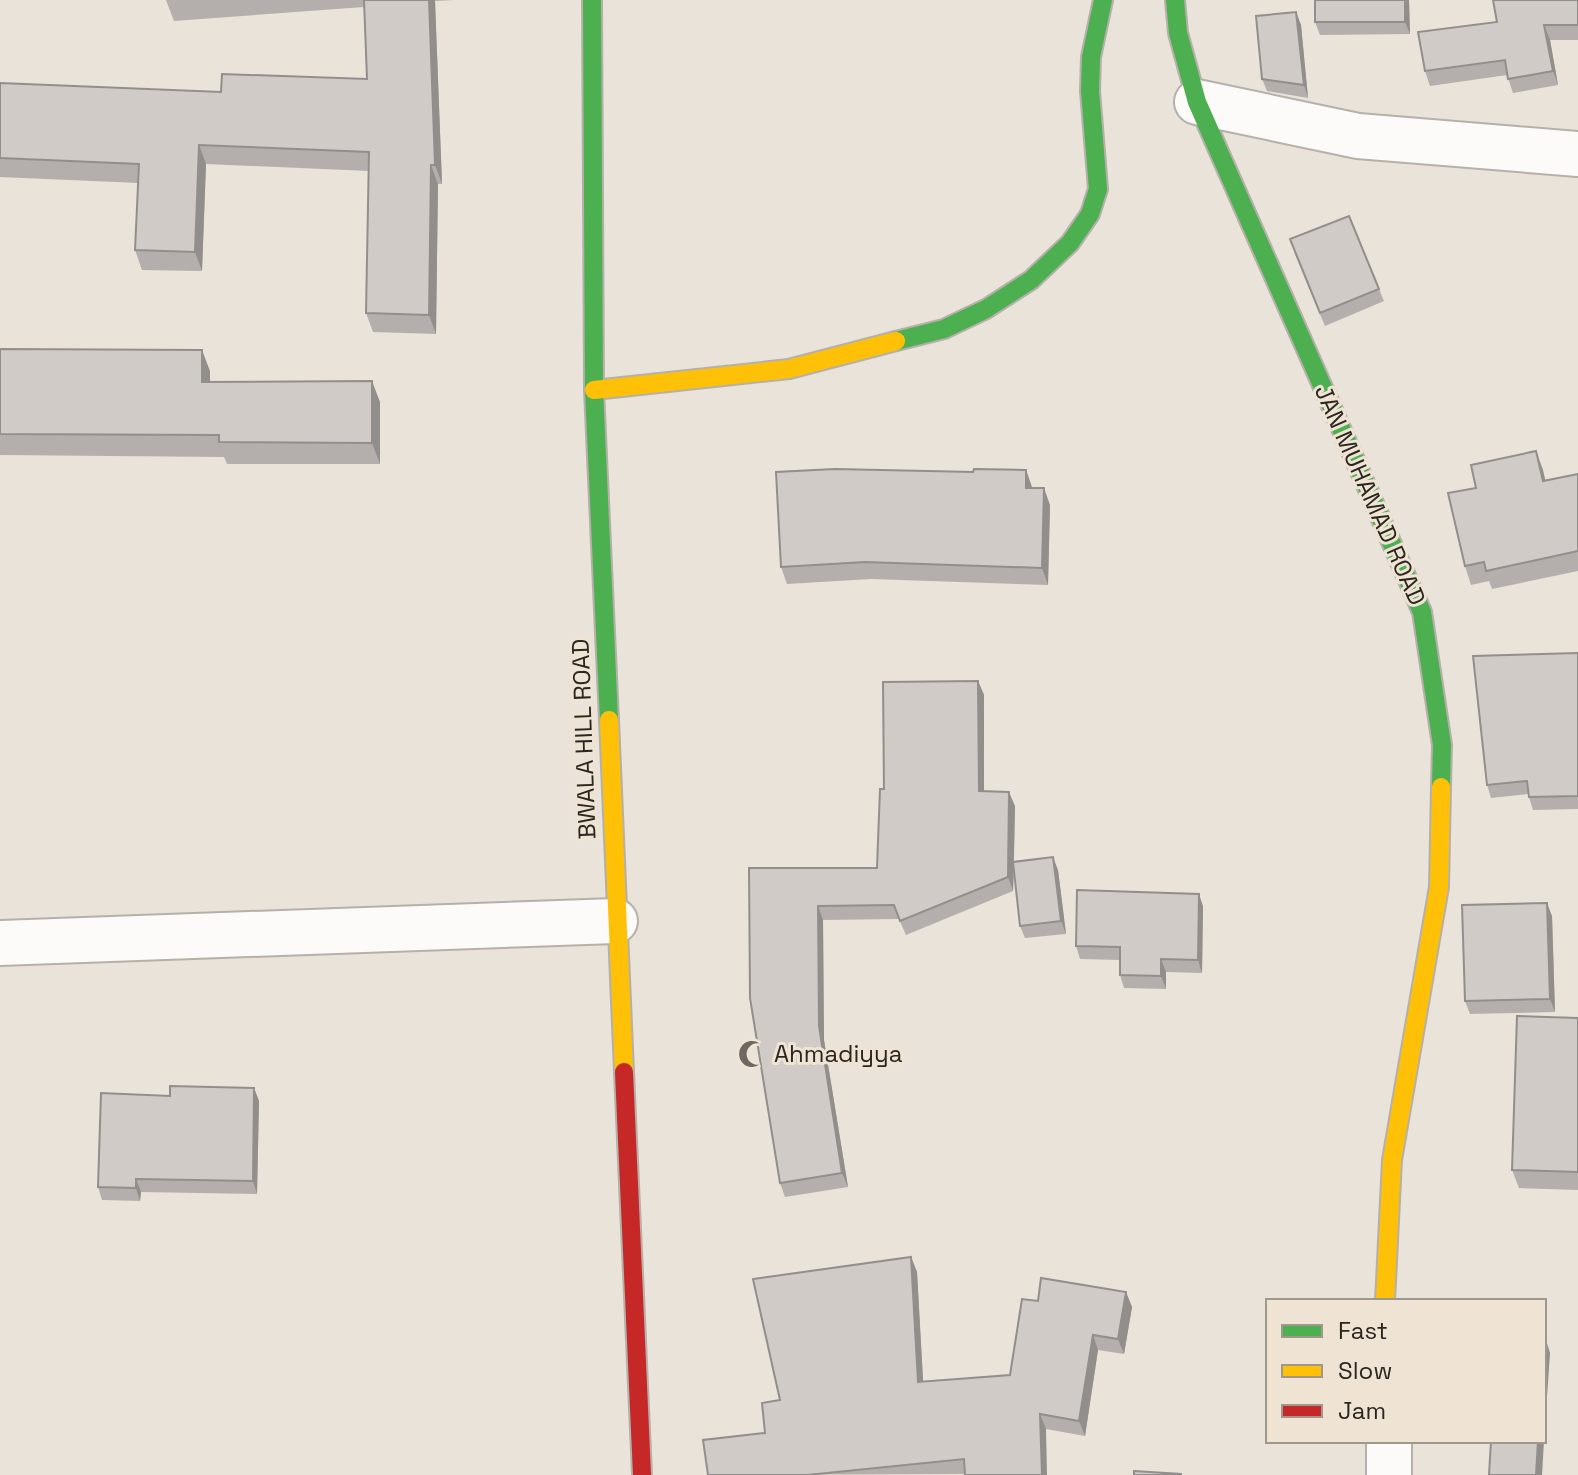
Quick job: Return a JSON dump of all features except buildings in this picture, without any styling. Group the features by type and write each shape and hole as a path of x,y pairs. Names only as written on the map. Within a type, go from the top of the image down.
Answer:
{"street":[{"name":"BWALA HILL ROAD","path":"592,0 594,390 615,921 642,1475"},
{"path":"594,390 789,369 944,329 986,309 1031,280 1070,243 1090,214 1098,189 1090,91 1091,57 1103,0"},
{"name":"JAN MUHAMAD ROAD","path":"1175,0 1178,33 1197,102 1422,612 1442,745 1439,887 1392,1160 1385,1299"},
{"path":"1197,102 1358,136 1578,154"},
{"path":"0,943 615,921"},
{"path":"1389,1443 1389,1475"}],"traffic: fast":[{"path":"592,0 594,390 609,720"},
{"path":"896,341 944,329 986,309 1031,280 1070,243 1090,214 1098,189 1090,91 1091,57 1103,0"},
{"path":"1175,0 1178,33 1197,102 1422,612 1442,745 1441,787"}],"traffic: slow":[{"path":"594,390 789,369 896,341"},
{"path":"609,720 624,1072"},
{"path":"1385,1299 1392,1160 1439,887 1441,787"}],"traffic: jam":[{"path":"624,1072 642,1475"}],"place":[{"name":"Ahmadiyya","path":"752,1054"}]}
